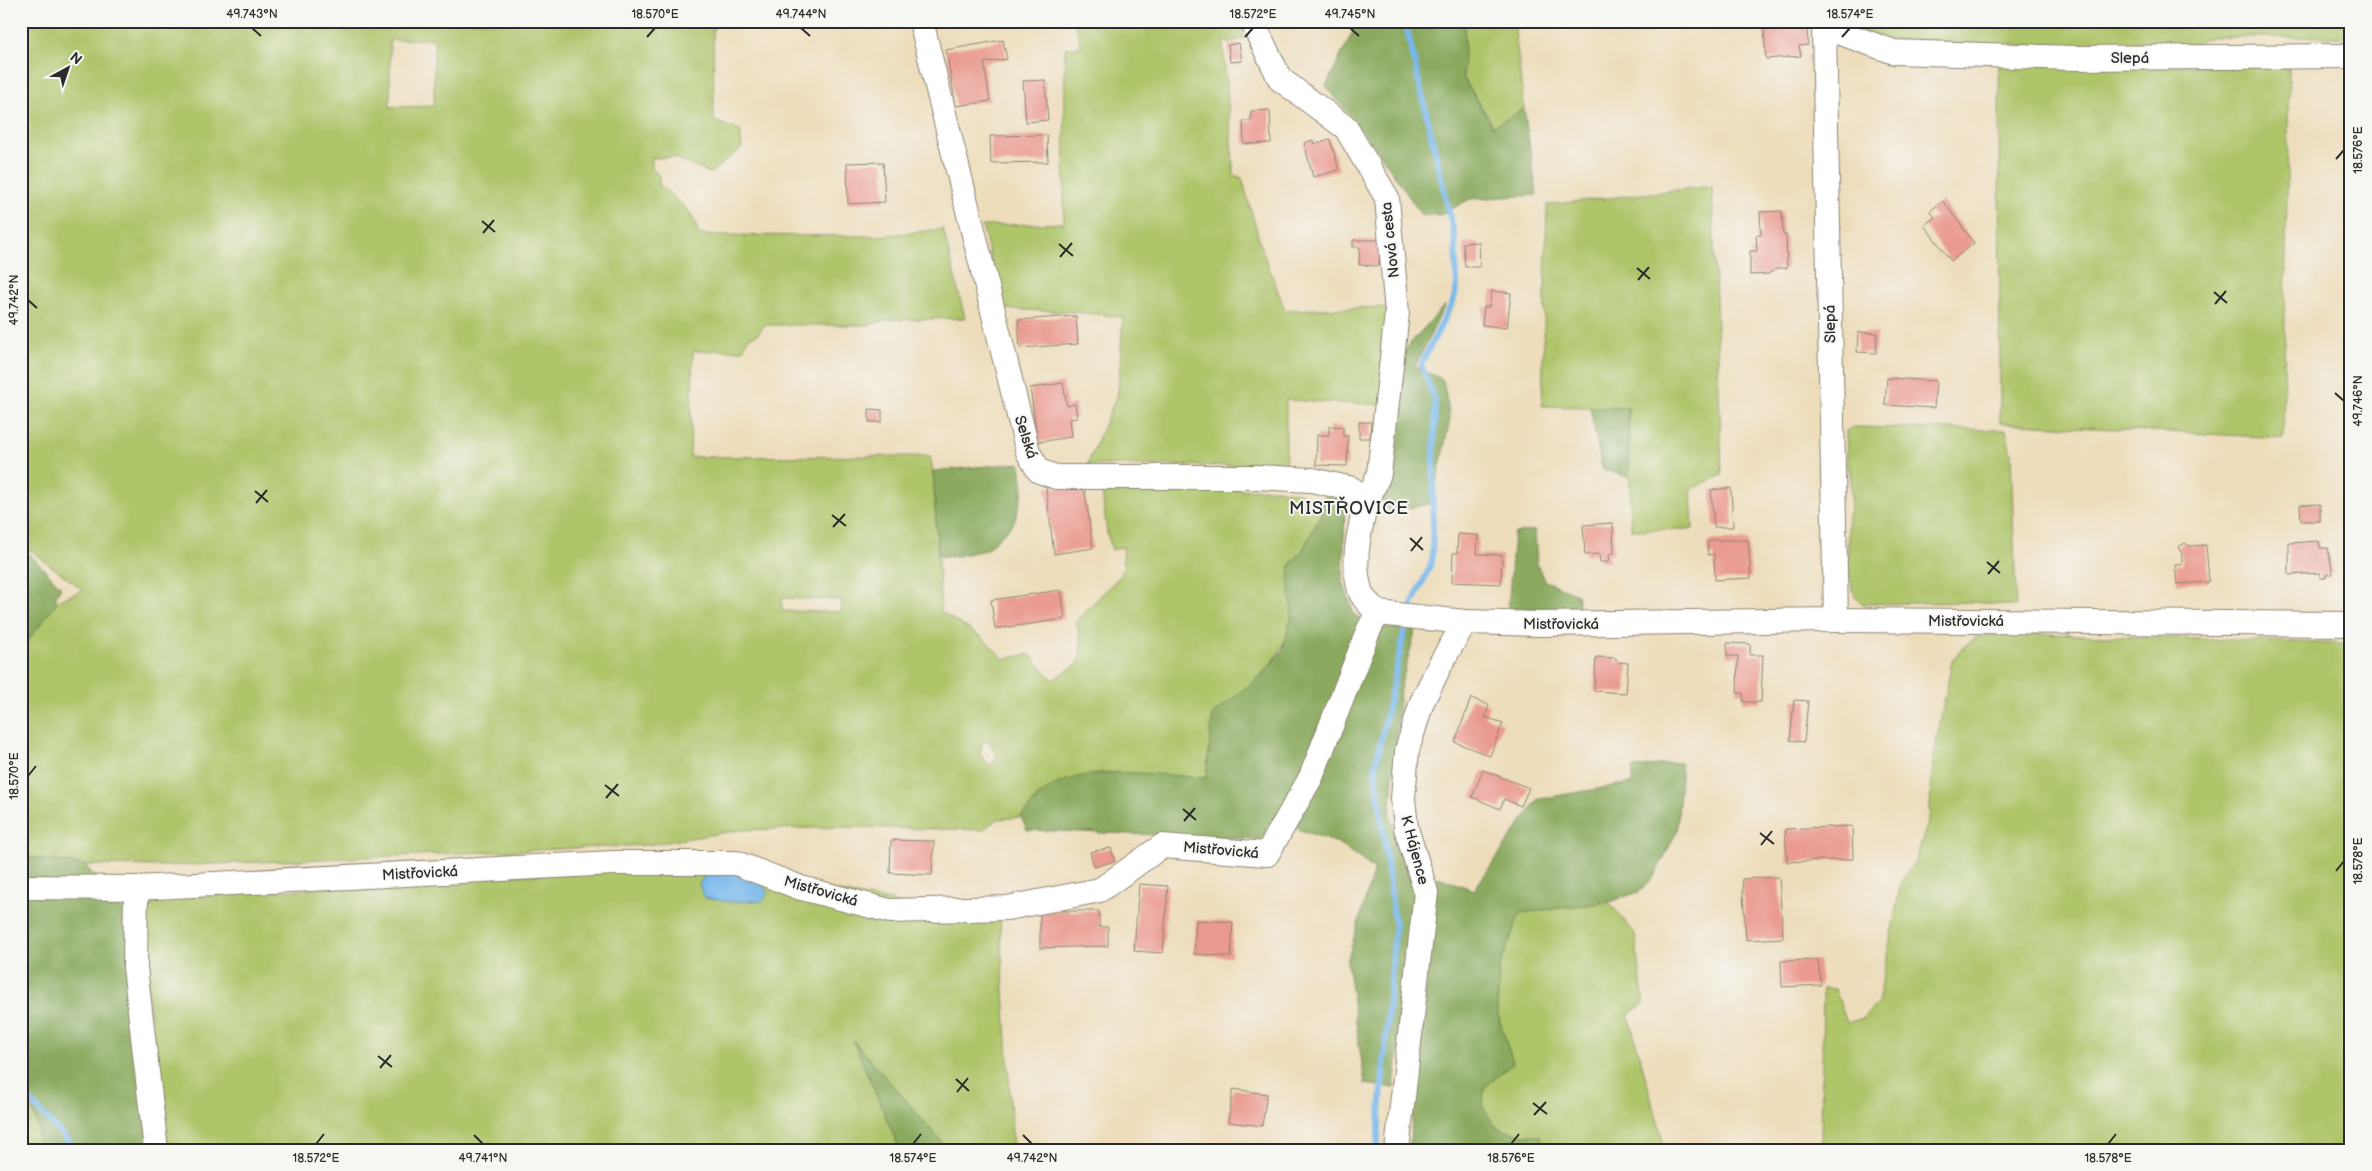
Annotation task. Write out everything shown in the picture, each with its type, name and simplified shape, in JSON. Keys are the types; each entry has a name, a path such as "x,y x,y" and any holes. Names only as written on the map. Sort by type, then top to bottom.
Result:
{"street":[{"name":"Selská","path":"921,21 1028,452 1039,471 1056,477 1257,476 1312,480 1352,489 1366,504"},
{"name":"Nová cesta","path":"1252,21 1280,79 1346,128 1387,198 1397,312 1379,474 1366,504"},
{"name":"Slepá","path":"1836,620 1824,24 1894,52 2074,58 2351,56"},
{"path":"1366,504 1359,532 1357,565 1361,594 1397,615"},
{"name":"Mistřovická","path":"21,887 136,888 614,863 736,863 801,888 890,911 1007,908 1100,890 1162,846 1266,854 1311,777 1369,629 1397,615 1465,622 1645,624 1836,620 2351,624"},
{"name":"K Hájence","path":"1397,1150 1426,892 1406,828 1403,798 1408,750 1422,702 1442,661 1465,622"},
{"path":"136,888 135,967 156,1150"}],"green space":[{"path":"21,21 713,21 714,121 740,130 742,148 710,173 673,157 652,158 652,169 659,175 659,185 689,213 698,235 880,236 943,229 965,318 888,320 869,325 764,325 758,334 748,338 743,350 693,351 690,457 930,456 933,471 941,612 983,638 1004,659 1029,654 1053,680 1079,663 1081,641 1076,621 1122,574 1124,547 1112,550 1107,533 1102,492 1276,489 1304,495 1314,502 1322,514 1302,551 1290,565 1293,597 1292,615 1288,633 1281,648 1273,661 1252,683 1213,714 1206,778 1101,772 1039,795 1021,817 998,819 982,830 849,827 740,830 648,845 165,866 85,865 21,856 21,649 59,600 83,590 21,543","holes":["434,39 434,106 390,107 390,40","782,598 841,600 841,612 782,611","990,742 998,758 990,765 980,755 982,743"]},
{"path":"1084,21 1242,21 1244,39 1223,43 1234,175 1242,178 1262,250 1285,310 1390,307 1382,405 1286,400 1286,466 1087,465 1118,393 1123,317 1076,312 1004,309 982,226 1064,223 1065,48 1081,46 1075,23"},
{"path":"1358,21 1465,21 1463,78 1493,127 1524,109 1537,195 1470,199 1440,215 1422,216 1381,155 1326,86"},
{"path":"1465,21 1514,21 1524,109 1494,127 1463,77"},
{"path":"1849,21 2351,21 2351,37 2211,37 2189,46 1997,45 1888,39 1857,30"},
{"path":"1999,63 2289,67 2283,438 2000,423"},
{"path":"1712,186 1722,475 1691,489 1693,529 1631,530 1628,408 1542,406 1547,205"},
{"path":"1445,305 1415,366 1443,380 1450,419 1432,504 1389,511 1381,498 1404,350"},
{"path":"1590,407 1628,408 1628,477 1602,469"},
{"path":"1854,427 2006,430 2011,454 2016,606 1975,602 1863,604 1855,597 1848,570 1848,516 1851,507 1851,476 1847,462 1846,431"},
{"path":"1020,463 1023,491 1014,523 986,550 952,557 938,556 933,471"},
{"path":"1327,494 1345,503 1343,581 1354,615 1386,628 1416,628 1400,689 1390,818 1416,886 1394,1088 1365,1084 1347,962 1374,869 1338,843 1297,829 1282,820 1261,839 1027,830 1021,817 1046,790 1068,780 1086,775 1148,773 1206,778 1213,714 1263,674 1282,651 1292,615 1289,583 1290,565 1302,551 1322,514 1319,507"},
{"path":"1535,530 1537,565 1545,581 1577,594 1579,607 1508,609 1514,533"},
{"path":"21,545 61,587 56,595 56,604 21,649"},
{"path":"2014,633 2351,644 2351,1150 1821,1150 1823,988 1835,989 1847,1023 1863,1018 1878,1003 1901,882 1915,861 1929,820 1933,760 1952,661 1965,646 1977,637"},
{"path":"1682,762 1677,831 1654,877 1639,892 1609,902 1520,913 1499,969 1497,1012 1513,1063 1484,1088 1483,1108 1496,1127 1516,1134 1540,1136 1544,1150 1409,1150 1438,877 1474,890 1538,799 1632,783 1633,768"},
{"path":"21,856 85,865 127,914 150,1150 35,1150 39,1130 24,1081 21,1081"},
{"path":"620,869 758,878 1000,920 1013,1150 949,1150 854,1042 900,1150 162,1150 142,921 156,899"},
{"path":"1609,902 1635,934 1644,1004 1628,1014 1664,1145 1731,1150 1544,1150 1540,1136 1506,1131 1491,1123 1486,1116 1482,1106 1484,1088 1512,1062 1497,1012 1499,969 1519,913"},
{"path":"853,1040 949,1150 900,1150"},
{"path":"21,1081 24,1081 39,1131 35,1150 21,1150"}],"water":[{"path":"735,870 758,878 768,893 762,901 730,902 705,898 699,884 706,873"}],"building":[{"path":"1807,25 1808,45 1799,46 1801,56 1766,59 1764,29"},
{"path":"1003,40 1007,59 984,63 990,101 956,106 946,50"},
{"path":"1239,43 1242,61 1230,62 1228,45"},
{"path":"1045,80 1048,120 1026,122 1023,81"},
{"path":"1270,110 1271,143 1244,144 1243,121 1251,121 1251,111"},
{"path":"1047,135 1048,162 991,163 990,136"},
{"path":"1330,139 1339,170 1313,177 1304,143 1313,140 1314,144"},
{"path":"883,162 885,202 848,204 847,163"},
{"path":"1943,201 1974,243 1951,261 1924,225 1935,217 1930,211"},
{"path":"1782,211 1783,235 1786,235 1787,268 1778,268 1768,274 1750,275 1750,251 1757,251 1756,235 1761,235 1760,212"},
{"path":"1353,240 1380,240 1379,266 1359,265 1360,247 1353,247"},
{"path":"1479,242 1480,267 1465,267 1463,243"},
{"path":"1492,291 1511,293 1507,328 1482,325 1484,307 1489,307"},
{"path":"1076,316 1078,344 1020,348 1018,320"},
{"path":"1858,332 1877,333 1876,353 1857,352"},
{"path":"1887,378 1936,381 1934,408 1885,405"},
{"path":"1063,383 1067,406 1075,404 1077,418 1069,419 1071,437 1038,442 1030,388"},
{"path":"869,409 882,410 882,422 869,422"},
{"path":"1359,422 1371,422 1370,438 1359,438"},
{"path":"1329,426 1343,427 1343,436 1348,436 1347,466 1316,465 1317,435 1329,435"},
{"path":"1084,485 1093,548 1054,554 1046,488"},
{"path":"1731,488 1733,527 1714,527 1711,490"},
{"path":"2320,504 2320,521 2301,521 2300,505"},
{"path":"1613,523 1614,553 1609,554 1610,562 1600,562 1599,554 1585,555 1583,525"},
{"path":"1458,534 1478,535 1477,554 1502,555 1501,584 1452,582 1453,553 1457,553"},
{"path":"1712,540 1748,540 1751,578 1715,580 1714,554 1708,555 1707,543"},
{"path":"2319,541 2320,548 2328,548 2333,574 2326,575 2326,578 2320,578 2320,573 2289,575 2289,543"},
{"path":"2185,543 2189,546 2206,545 2209,582 2177,584 2175,565 2182,565 2182,554 2178,547"},
{"path":"1061,590 1065,619 995,629 991,600"},
{"path":"1727,643 1750,644 1750,655 1763,655 1761,702 1743,702 1743,693 1737,693 1738,656 1727,656"},
{"path":"1596,657 1616,658 1616,662 1628,663 1626,693 1594,691"},
{"path":"1471,698 1489,705 1485,717 1503,723 1490,756 1455,742"},
{"path":"1794,700 1808,701 1804,742 1790,740"},
{"path":"1483,770 1529,788 1521,806 1504,799 1500,809 1472,797"},
{"path":"1852,826 1853,859 1787,862 1785,829"},
{"path":"891,840 934,841 932,875 890,873"},
{"path":"1111,848 1115,861 1094,867 1090,852"},
{"path":"1779,877 1783,938 1746,940 1742,879"},
{"path":"1139,884 1168,886 1163,953 1134,951"},
{"path":"1040,911 1099,911 1099,927 1108,927 1108,946 1040,948"},
{"path":"1196,920 1233,922 1231,957 1194,954"},
{"path":"1818,960 1821,985 1782,987 1781,961"},
{"path":"1233,1089 1267,1094 1262,1126 1228,1122"}],"waterway":[{"path":"1405,21 1455,238 1457,286 1453,302 1421,364 1435,401 1432,562 1409,611"},
{"path":"1377,1150 1395,925 1375,768 1407,620"},
{"path":"21,1091 68,1141 72,1150"}],"district":[{"name":"MISTŘOVICE","path":"1349,508"}]}
